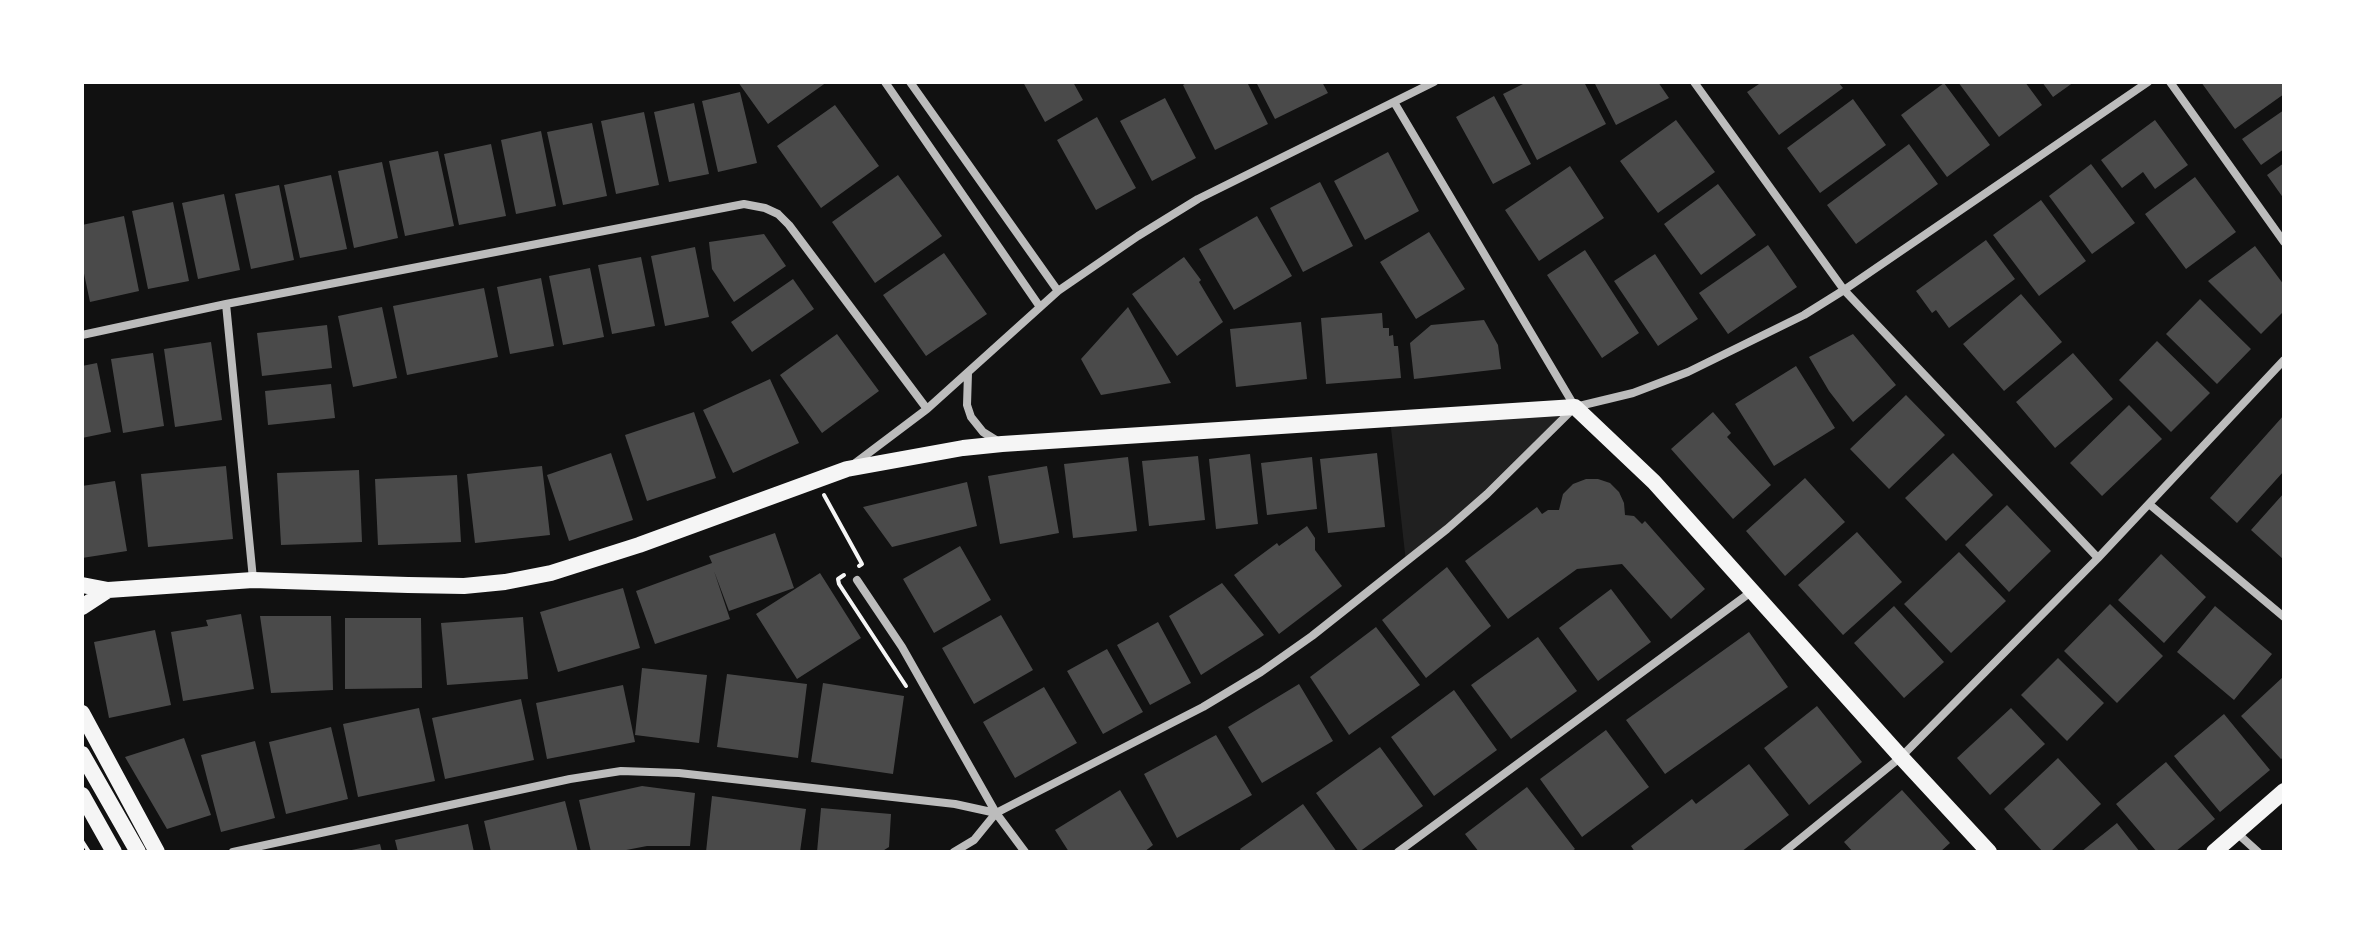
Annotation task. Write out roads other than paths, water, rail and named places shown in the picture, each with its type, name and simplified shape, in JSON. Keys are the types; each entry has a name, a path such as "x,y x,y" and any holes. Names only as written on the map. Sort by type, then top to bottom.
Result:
{"main road":[{"path":"82,585 108,590 253,580 464,586 505,582 551,573 639,545 847,469 963,448 1575,407 1654,482 1989,852"},
{"path":"82,607 108,590"},
{"path":"82,713 157,852"},
{"path":"82,754 138,852"},
{"path":"2214,852 2284,791"},
{"path":"82,795 114,852"}],"street":[{"path":"885,82 1040,307"},
{"path":"910,82 1058,291"},
{"path":"847,469 927,409 1058,291 1138,236 1198,199 1434,82"},
{"path":"1694,82 1844,290 2098,558"},
{"path":"954,852 974,840 996,813 1203,707 1300,645 1447,529 1575,407 1633,393 1688,372 1804,315 2148,82"},
{"path":"2170,82 2284,242"},
{"path":"1394,102 1575,407"},
{"path":"82,335 729,206 757,205 778,214 789,225 927,409"},
{"path":"226,304 253,580"},
{"path":"1784,852 1901,757 2098,558 2284,360"},
{"path":"968,373 967,405 971,417 983,432 1002,444"},
{"path":"2149,504 2284,617"},
{"path":"857,580 902,647 996,813 1025,852"},
{"path":"1398,852 1751,592"},
{"path":"233,852 570,779 621,771 679,773 940,802 996,813"},
{"path":"2237,833 2258,852"}]}
